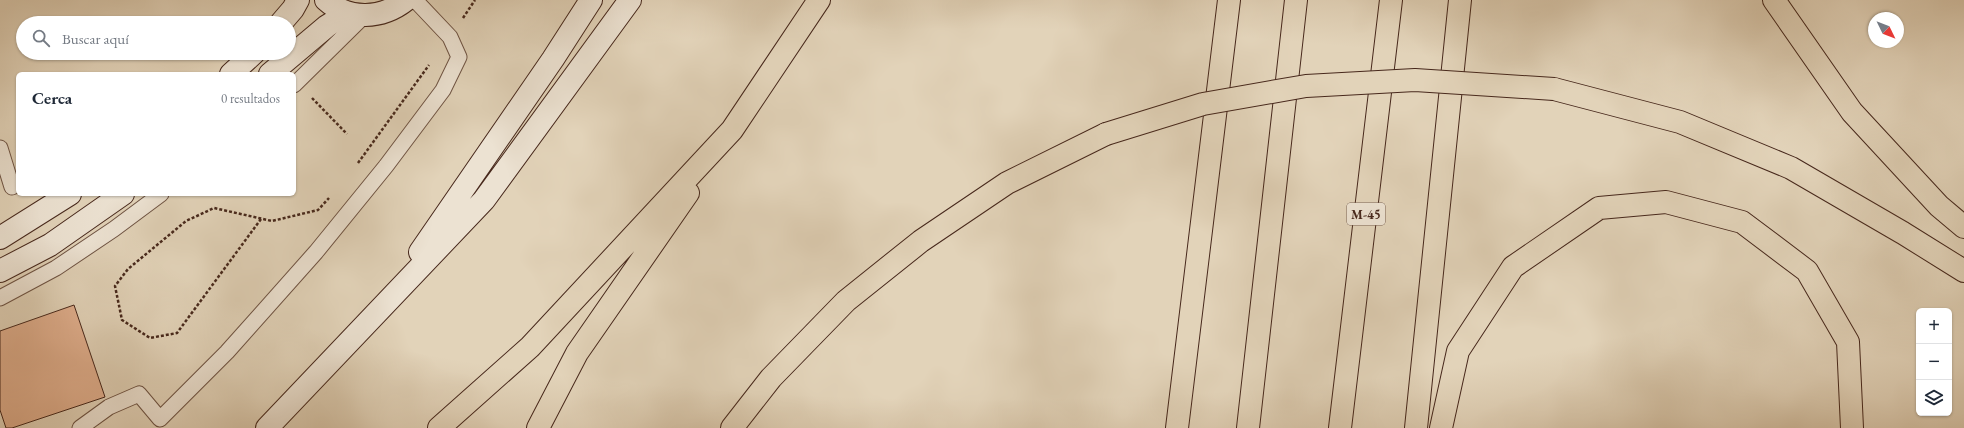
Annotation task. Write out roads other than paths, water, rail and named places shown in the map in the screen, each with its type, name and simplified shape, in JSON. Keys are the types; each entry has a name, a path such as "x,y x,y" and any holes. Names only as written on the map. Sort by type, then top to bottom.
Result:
{"highway":[{"path":"538,428 577,353 732,130 819,0"},
{"path":"1177,428 1229,0"},
{"path":"1248,428 1296,0"},
{"name":"M-45","path":"1340,428 1391,0"},
{"path":"1416,428 1460,0"},
{"path":"1774,0 1852,112 1939,206 1964,227"},
{"path":"732,428 771,378 846,301 921,241 1007,183 1106,134 1203,104 1306,86 1415,80 1554,90 1680,122 1791,168 1903,233 1964,271"},
{"path":"439,428 530,347 732,130"},
{"path":"1441,428 1458,351 1514,267 1599,208 1666,202 1742,222 1807,271 1848,342 1852,428"}],"street":[{"path":"288,16 294,9 298,0"},
{"path":"326,0 332,6 357,14 382,14 398,7 406,0"},
{"path":"378,312 549,65 591,0"},
{"path":"267,428 484,200 630,0"},
{"path":"296,52 327,26 357,14"},
{"path":"233,72 246,60"},
{"path":"272,72 287,60"},
{"path":"0,238 67,196"},
{"path":"0,271 50,245 121,196"}],"lane":[{"path":"80,428 109,407 139,394 160,419 227,352 300,270 386,166 443,90 459,57 450,37 415,0"},
{"path":"296,83 357,14"},
{"path":"0,148 10,188"},
{"path":"0,298 56,268 114,229 157,196"}]}
